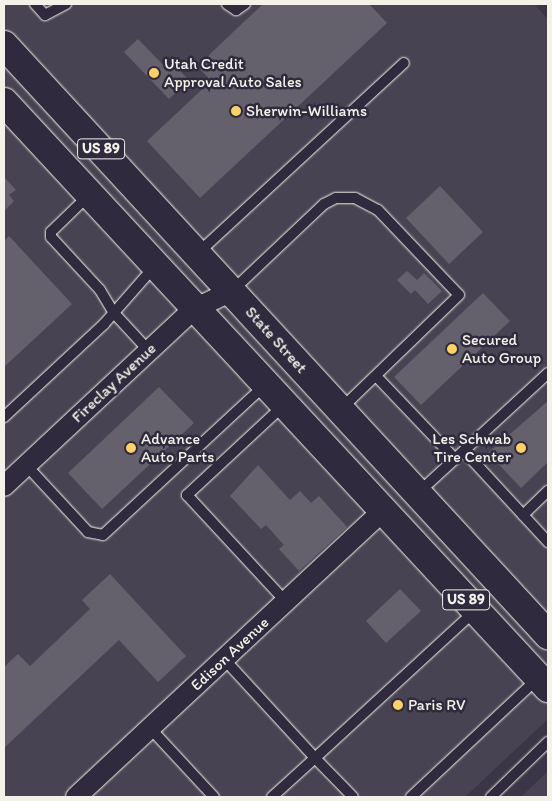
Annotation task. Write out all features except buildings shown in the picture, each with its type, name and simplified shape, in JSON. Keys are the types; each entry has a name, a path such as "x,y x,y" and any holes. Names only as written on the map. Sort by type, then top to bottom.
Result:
{"main road":[{"name":"State Street","path":"4,45 548,635"},
{"name":"US 89","path":"4,102 543,683"}],"street":[{"name":"Fireclay Avenue","path":"4,486 194,309 232,291"},
{"name":"Edison Avenue","path":"76,797 384,510"}],"lane":[{"path":"35,4 45,15 66,4"},
{"path":"227,4 236,10 245,4"},
{"path":"198,254 404,63"},
{"path":"90,195 51,232 51,237 100,290 113,312 149,351"},
{"path":"232,291 324,204 336,198 355,198 378,210 459,295 340,410"},
{"path":"4,417 113,312 155,266"},
{"path":"417,494 548,373"},
{"path":"376,376 455,459"},
{"path":"26,465 88,532 103,535 266,384"},
{"path":"285,404 187,495 286,602"},
{"path":"464,451 548,542"},
{"path":"523,515 548,491"},
{"path":"272,797 476,610"},
{"path":"224,659 353,797"},
{"path":"411,797 543,683"},
{"path":"150,728 214,797"},
{"path":"491,797 548,742"}],"shaded area":[{"path":"4,4 534,4 548,19 548,719 465,797 4,797"},
{"path":"547,772 548,797 521,797"}],"place":[{"name":"Utah Credit Approval Auto Sales","path":"154,73"},
{"name":"Sherwin-Williams","path":"236,111"},
{"name":"Secured Auto Group","path":"452,349"},
{"name":"Advance Auto Parts","path":"131,448"},
{"name":"Les Schwab Tire Center","path":"521,448"},
{"name":"Paris RV","path":"398,705"}]}
